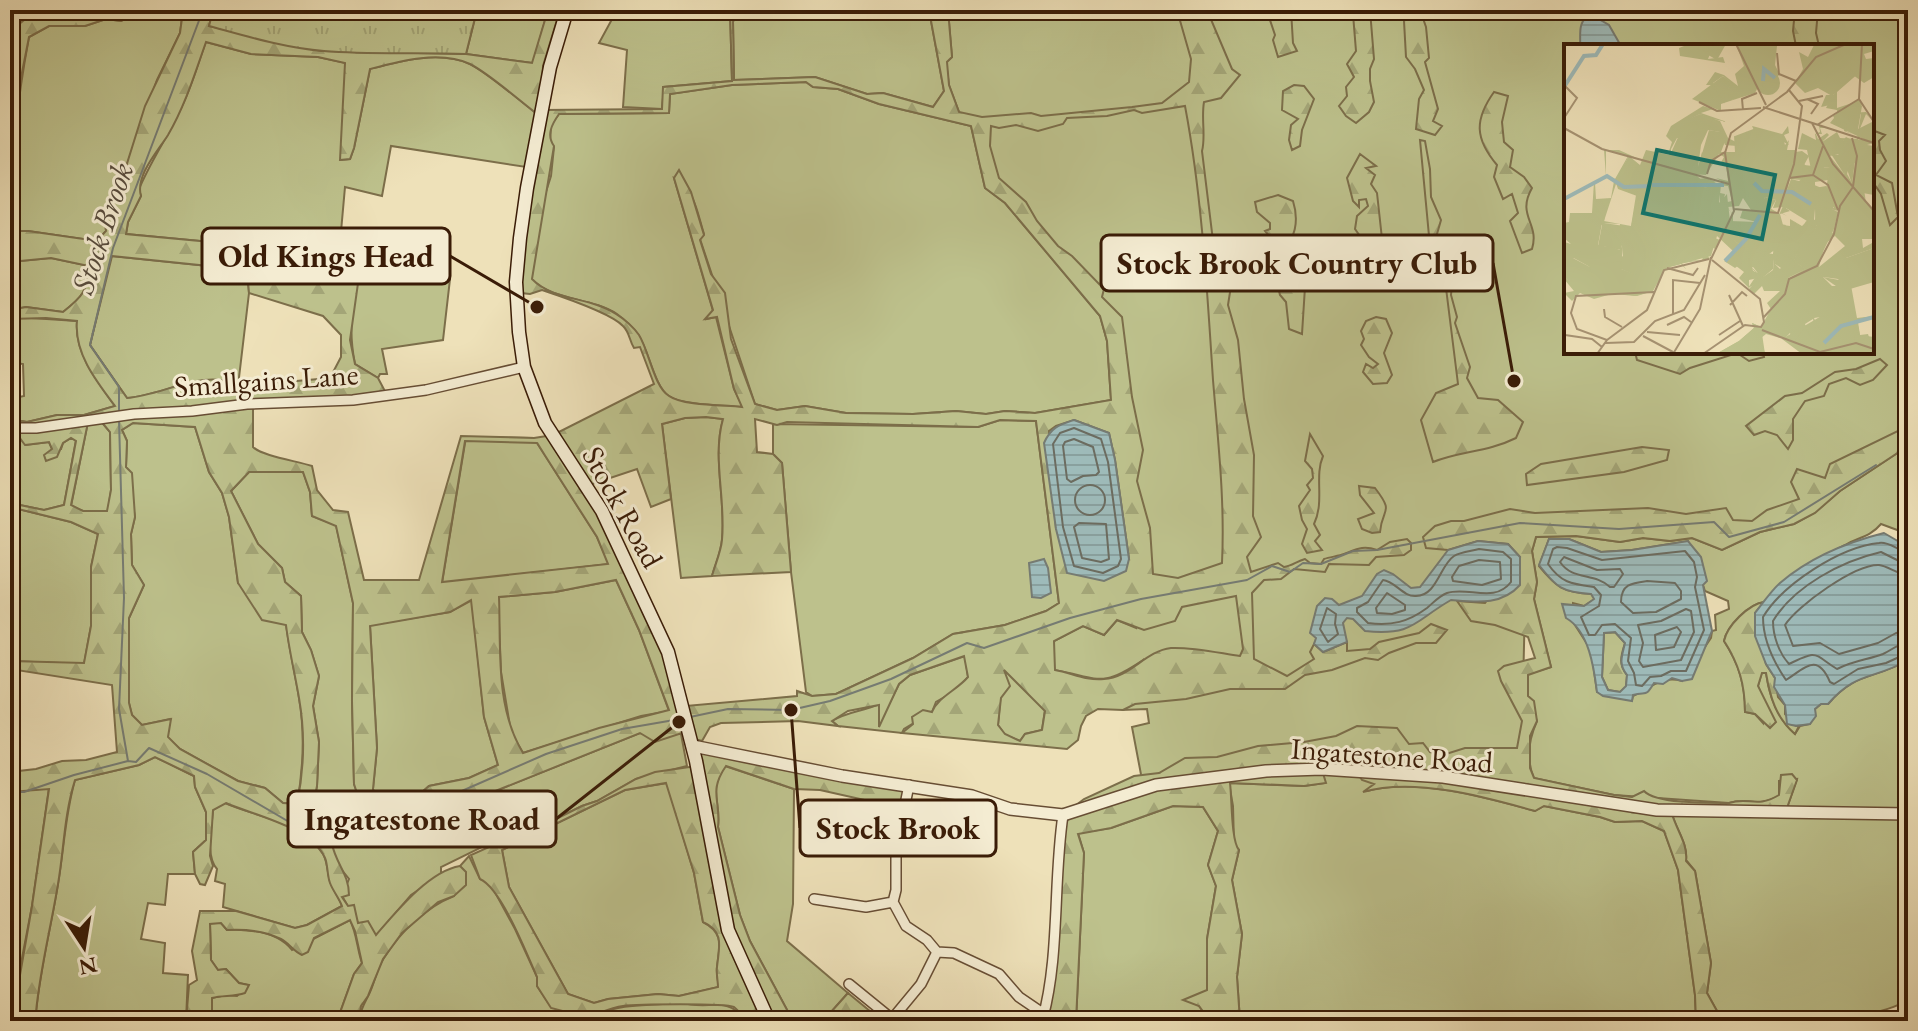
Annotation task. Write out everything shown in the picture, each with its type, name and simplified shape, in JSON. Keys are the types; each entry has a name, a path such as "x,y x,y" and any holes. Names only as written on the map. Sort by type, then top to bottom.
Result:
{"main road":[{"name":"Stock Road","path":"567,10 550,67 520,238 516,284 524,367 545,423 602,511 668,652 693,746 728,930 769,1021"}],"street":[{"name":"Smallgains Lane","path":"10,428 36,428 247,404 353,400 426,390 524,367"},
{"name":"Ingatestone Road","path":"693,746 842,776 972,796 1010,809 1063,815 1156,785 1266,771 1322,769 1443,777 1657,810 1908,814"},
{"path":"909,785 896,849 893,902 906,926 927,940 937,952 954,953 999,974 1043,1018 1049,991 1057,853 1063,815"},
{"path":"814,899 866,907 893,902"},
{"path":"849,984 893,1020 921,984 937,952"}],"green space":[{"path":"34,10 143,10 121,21 106,19 85,26 49,26 29,37 19,88 10,174 12,34"},
{"path":"143,10 183,11 180,33 157,80 124,173 104,211 106,231 97,241 10,231 15,134 29,37 49,26 85,26 106,19 121,21"},
{"path":"179,10 213,10 209,26 321,51 466,54 532,63 548,10 560,10 543,66 541,110 662,109 663,87 732,81 730,10 736,10 733,22 734,80 815,77 867,94 883,93 933,107 944,91 929,10 948,10 952,57 947,62 949,85 959,112 982,117 1031,113 1041,116 1162,103 1189,82 1191,59 1177,10 1207,10 1232,69 1240,75 1221,98 1204,102 1202,151 1215,257 1231,286 1228,305 1238,340 1254,455 1253,516 1261,537 1247,557 1251,572 1278,563 1284,567 1305,559 1321,564 1324,559 1360,548 1377,550 1390,542 1407,539 1411,543 1411,550 1404,555 1376,557 1369,565 1329,564 1325,572 1294,569 1281,579 1264,580 1252,593 1254,659 1287,676 1314,659 1310,652 1314,644 1323,652 1347,642 1347,651 1370,649 1379,642 1419,633 1431,624 1447,630 1436,643 1416,643 1378,660 1365,658 1332,670 1305,675 1285,689 1230,689 1186,699 1135,704 1123,710 1098,709 1086,716 1078,740 1067,749 902,733 913,724 912,717 923,710 932,712 939,702 964,682 968,677 964,656 910,675 899,684 879,727 879,705 848,711 832,721 838,726 798,721 721,723 710,727 702,741 691,738 688,731 655,742 640,733 478,798 442,819 365,844 332,844 348,888 349,895 342,897 348,906 354,905 358,923 368,921 376,935 425,884 448,869 460,866 466,872 466,885 454,896 438,902 402,933 383,959 361,1006 359,1021 337,1021 354,974 362,963 350,920 314,938 308,952 302,955 284,941 268,934 227,930 221,923 210,924 211,960 218,970 226,969 239,983 249,985 245,993 212,998 212,1021 186,1021 189,985 197,980 192,951 200,911 236,911 295,928 342,906 330,883 325,858 308,838 281,823 226,803 213,810 210,856 213,866 205,885 200,884 195,874 193,852 206,840 206,812 195,787 194,776 155,757 139,765 75,780 36,1012 80,1021 12,1021 49,789 10,792 10,772 117,752 112,685 10,669 10,661 84,663 91,626 91,567 98,534 71,522 10,507 10,503 44,510 64,505 76,441 71,438 63,443 57,457 46,461 44,455 52,449 49,442 25,445 19,437 10,435 10,419 27,422 57,415 84,415 115,406 83,355 77,321 10,319 10,310 26,307 63,312 83,293 89,266 51,258 10,262 10,231 97,241 106,231 104,211 124,173 145,106 180,33 183,11","holes":["206,42 251,54 318,57 345,63 340,160 350,159 370,69 433,57 470,64 541,117 516,282 521,293 542,290 617,321 627,331 634,348 640,347 654,384 553,435 534,438 461,436 419,580 364,580 348,512 333,510 317,490 312,466 272,456 253,447 253,405 387,395 378,378 355,364 350,340 359,276 394,270 399,251 355,258 126,234 128,222 141,196 144,172 185,101","806,82 813,87 838,89 879,104 971,126 985,188 1005,203 1100,316 1107,341 1111,400 1035,413 1005,411 986,414 956,411 846,413 805,406 777,410 755,404 731,339 725,293 711,274 700,240 704,235 691,192 679,170 674,178 713,310 705,319 717,317 734,389 742,407 694,403 669,396 659,385 639,335 625,321 595,304 550,291 532,279 554,146 550,138 551,130 559,114 669,113 670,94 732,85","1185,106 1191,140 1206,277 1223,540 1222,563 1178,578 1153,574 1150,528 1137,481 1143,450 1132,397 1122,317 1102,297 1104,289 1058,246 1026,202 999,178 990,146 991,126 1016,125 1038,131 1063,124 1067,118 1107,116 1134,110 1142,113","112,256 247,270 249,293 323,316 341,335 341,357 330,378 239,386 226,381 198,381 127,398 90,345","685,418 723,419 719,449 722,540 712,576 791,572 782,463 773,454 757,452 755,419 777,425 787,422 978,427 1000,420 1036,421 1059,603 1046,611 1005,625 953,634 913,658 836,694 812,696 797,691 797,696 686,706 602,511 586,486 637,469 651,507 671,499 662,424","100,420 110,432 111,490 107,511 83,511 71,505 88,422","1074,420 1109,433 1129,559 1056,529 1049,431","133,423 195,427 209,472 222,493 229,517 238,583 262,620 286,625 303,738 297,804 283,803 265,788 238,781 180,749 168,737 171,719 142,725 132,715 129,703 129,618 144,585 132,565 131,534 135,517 132,473 126,467 127,441 122,430","465,441 537,443 597,537 608,564 442,582","249,472 303,472 310,492 312,516 336,526 353,603 354,784 366,820 326,827 318,822 312,810 317,786 319,742 313,706 319,676 302,632 301,596 285,582 282,568 258,544 231,491","616,580 639,630 669,710 599,728 523,753 508,717 500,657 499,597 555,592","1236,596 1243,649 1240,656 1197,649 1162,650 1113,678 1085,678 1055,670 1054,641 1083,626 1104,635 1117,620 1144,630 1175,621 1182,607","471,600 484,717 498,765 469,778 429,786 403,809 390,817 381,817 373,789 377,748 370,626 450,612","1004,670 1045,711 1042,730 1025,734 1020,741 1005,734 998,725 1001,698 1010,686"]},
{"path":"213,10 477,10 466,54 342,52 295,47 209,26"},
{"path":"477,10 548,10 533,63 466,54"},
{"path":"617,10 730,10 732,81 664,87 662,109 623,107 627,50 599,43"},
{"path":"736,10 929,10 944,91 933,107 883,93 867,94 815,77 734,80 733,22"},
{"path":"948,10 1908,10 1908,443 1782,521 1527,521 1521,771 1351,771 1375,784 1367,791 1406,786 1451,791 1535,811 1544,806 1615,822 1642,821 1664,831 1678,870 1696,1021 1240,1021 1237,977 1242,934 1232,880 1239,850 1234,844 1229,783 1304,786 1325,783 1322,770 1143,785 1132,727 1149,723 1147,709 1123,710 1143,670 1143,660 1117,675 1100,679 1054,670 1054,641 1083,626 1104,635 1117,620 1136,628 1113,319 994,178 984,138 959,112 949,85 946,62 952,57"},
{"path":"1270,10 1291,10 1293,43 1297,51 1278,57"},
{"path":"1356,10 1370,10 1374,59 1370,81 1374,102 1369,112 1356,123 1339,106 1347,96 1346,87 1354,77 1347,64 1356,51 1353,14"},
{"path":"1418,10 1426,27 1429,58 1425,62 1438,109 1433,121 1442,126 1435,135 1416,129 1419,99 1424,90 1406,57 1404,21"},
{"path":"1795,10 1818,10 1819,44 1796,44"},
{"path":"206,42 251,54 318,57 346,63 341,160 350,159 354,148 370,69 433,57 470,64 541,117 526,167 391,146 382,196 345,187 339,254 126,234 128,222 141,196 139,189 186,98"},
{"path":"806,82 813,87 838,89 879,104 971,126 985,188 1005,203 1100,316 1107,341 1111,400 1035,413 1005,411 986,414 956,411 846,413 805,406 777,410 755,404 700,239 704,234 697,210 687,189 674,178 713,311 707,319 716,317 734,389 743,407 695,403 669,396 660,385 639,336 623,319 596,304 550,291 531,279 544,198 551,176 554,147 550,142 551,125 559,114 669,113 670,94 732,85"},
{"path":"1294,85 1304,86 1314,99 1302,130 1300,146 1292,150 1289,140 1291,125 1298,119 1282,110 1283,91"},
{"path":"1494,92 1508,96 1502,122 1504,142 1513,150 1510,167 1524,177 1532,188 1526,206 1534,240 1532,249 1522,253 1510,221 1518,213 1512,194 1503,199 1494,177 1497,165 1481,138 1480,121"},
{"path":"1874,131 1885,135 1879,141 1886,161 1876,175 1892,183 1898,217 1890,225 1881,194 1874,184"},
{"path":"1420,140 1425,141 1431,197 1441,220 1437,234 1438,258 1453,274 1451,295 1457,317 1455,323 1470,367 1467,378 1478,398 1498,400 1523,422 1516,438 1433,462 1421,420 1436,393 1458,384 1445,280 1431,257"},
{"path":"1360,154 1376,166 1366,168 1375,175 1371,184 1377,193 1383,248 1372,253 1355,229 1357,216 1368,206 1366,199 1359,200 1359,207 1353,201 1347,178"},
{"path":"1278,195 1293,201 1295,208 1293,236 1280,253 1292,277 1305,287 1302,334 1289,329 1286,302 1280,295 1276,279 1276,259 1272,253 1275,243 1265,231 1270,229 1270,223 1257,212 1255,202"},
{"path":"111,256 247,270 249,293 238,386 225,381 198,381 127,398 90,345"},
{"path":"51,258 89,266 86,287 80,297 63,312 26,307 10,310 10,262"},
{"path":"394,270 450,279 443,340 382,349 387,374 380,374 378,378 355,364 352,331 354,297 359,275"},
{"path":"1376,317 1386,319 1392,333 1384,353 1392,375 1387,383 1373,384 1363,372 1366,364 1373,368 1378,364 1361,345 1364,339 1361,331 1366,321"},
{"path":"10,319 77,321 83,355 115,406 84,415 57,415 27,422 10,419 10,399 24,396 23,364 10,362"},
{"path":"1636,354 1734,354 1680,374 1637,360"},
{"path":"1738,354 1763,354 1764,357 1749,361"},
{"path":"1880,359 1887,365 1873,380 1860,385 1846,378 1829,384 1824,396 1805,401 1793,419 1793,440 1788,449 1777,435 1765,431 1754,435 1746,426 1785,396 1802,393 1835,372 1856,369"},
{"path":"706,417 723,419 719,449 723,524 721,544 712,576 681,578 662,424"},
{"path":"100,420 110,432 111,490 108,511 83,511 71,506 88,422"},
{"path":"1000,420 1036,421 1059,603 1046,611 1005,625 953,634 913,658 836,694 812,696 806,692 791,572 782,463 773,454 773,424 978,427"},
{"path":"133,423 195,427 209,472 222,493 229,517 238,583 286,624 302,724 302,764 297,804 283,803 265,788 238,781 180,749 167,737 170,719 142,725 132,715 129,703 129,618 144,585 132,565 131,534 135,517 126,467 127,441 122,430"},
{"path":"1908,426 1908,446 1840,491 1815,513 1794,524 1760,532 1722,550 1692,538 1670,541 1643,538 1620,542 1576,536 1536,537 1532,551 1537,582 1534,599 1551,667 1528,675 1528,696 1534,701 1537,721 1530,736 1530,768 1534,778 1614,795 1632,797 1644,791 1671,801 1709,803 1764,801 1779,795 1781,775 1792,774 1797,780 1788,805 1790,811 1672,814 1684,843 1686,861 1695,871 1711,963 1707,993 1717,1011 1717,1021 1696,1021 1678,870 1664,831 1642,821 1615,822 1544,806 1535,811 1427,788 1383,788 1363,792 1374,784 1362,780 1356,771 1322,770 1326,783 1304,786 1230,783 1233,829 1239,850 1232,880 1242,934 1237,977 1240,1021 1210,1021 1199,1006 1183,1000 1207,990 1207,939 1216,886 1208,865 1218,831 1203,807 1173,806 1111,828 1078,834 1084,853 1076,1021 1042,1021 1063,815 1084,799 1134,776 1159,773 1185,758 1217,757 1258,746 1304,742 1336,736 1357,726 1397,728 1409,744 1423,743 1430,752 1443,755 1465,748 1517,748 1522,721 1498,671 1504,666 1535,658 1528,637 1495,625 1471,621 1457,601 1485,603 1520,557 1508,544 1478,541 1448,550 1426,548 1423,537 1435,526 1510,509 1535,513 1648,508 1686,514 1726,508 1733,520 1752,521 1767,510 1799,499 1791,482 1797,469 1825,478 1830,464"},
{"path":"1310,434 1323,456 1319,472 1319,507 1314,524 1320,535 1315,541 1322,550 1307,553 1302,544 1307,529 1299,506 1310,490 1307,485 1313,478 1312,469 1305,461"},
{"path":"10,435 19,437 26,445 49,442 52,449 61,449 63,443 71,438 76,440 64,505 44,510 10,503"},
{"path":"466,437 534,438 597,537 609,564 442,583"},
{"path":"1908,446 1908,534 1881,524 1812,563 1782,584 1764,602 1740,616 1729,628 1724,641 1740,675 1745,712 1755,714 1763,723 1764,701 1758,686 1762,672 1766,673 1775,706 1795,734 1800,726 1810,724 1815,709 1821,704 1828,704 1848,686 1908,660 1908,985 1905,986 1902,1003 1857,1021 1717,1021 1717,1011 1707,993 1711,963 1695,871 1686,860 1684,843 1672,814 1790,810 1788,805 1797,779 1779,781 1779,796 1771,800 1729,803 1614,795 1534,778 1530,750 1537,721 1528,696 1528,674 1551,667 1534,599 1537,582 1532,551 1536,537 1576,536 1620,542 1643,538 1670,541 1692,538 1722,550 1760,532 1794,524 1814,513 1840,491","holes":["1549,539 1569,539 1601,552 1688,541 1705,591 1728,601 1729,609 1715,615 1716,630 1712,631 1711,638 1682,681 1662,681 1633,696 1632,700 1597,692 1591,650 1573,622 1573,603 1584,606 1595,599 1592,594 1561,588 1539,566"]},
{"path":"1642,447 1669,450 1667,460 1624,472 1527,485 1526,474 1541,464"},
{"path":"249,472 303,472 310,492 312,516 336,525 353,603 354,784 367,820 326,827 318,822 312,810 317,786 319,742 313,706 319,676 302,632 301,596 285,582 282,568 258,544 231,491"},
{"path":"1359,486 1375,488 1384,502 1386,510 1380,532 1362,529 1358,519 1374,513 1360,495"},
{"path":"10,507 71,522 98,534 91,567 91,626 84,664 10,661"},
{"path":"616,580 639,630 669,711 641,716 523,753 511,732 501,672 498,597 555,592"},
{"path":"472,600 484,717 498,765 469,778 429,786 403,809 390,817 381,817 373,789 377,748 370,625 450,612"},
{"path":"1764,602 1755,613 1766,664 1775,678 1778,697 1785,705 1785,714 1799,726 1795,734 1775,706 1766,673 1762,673 1758,686 1776,722 1770,728 1755,714 1745,712 1740,675 1724,641 1729,629 1740,617"},
{"path":"1615,632 1625,643 1621,660 1627,675 1626,687 1620,692 1608,690 1602,677 1604,633"},
{"path":"965,656 968,677 957,690 936,702 932,712 902,733 838,726 832,721 879,704 879,724 899,684 910,675"},
{"path":"1003,668 1045,710 1042,730 1025,734 1020,741 1005,735 998,725"},
{"path":"640,733 681,734 687,766 636,779 501,846 498,839 441,867 441,875 411,895 376,936 358,923 342,896 349,879 337,864 331,844 366,844 442,819 478,798"},
{"path":"693,746 909,785 907,801 869,801 820,790 794,789 726,766 721,775 716,790 718,827 740,915 750,941 793,1021 747,1021 734,1007 715,1005 623,1006 599,1013 603,1021 584,1021 582,1016 551,1008 537,986 537,977 513,923 496,895 480,879 471,855 500,842 502,846 636,779 655,772 697,766","holes":["666,783 694,873 703,922 718,935 718,987 679,996 658,994 594,1003 568,994 509,887 502,850 625,790"]},
{"path":"155,757 194,776 195,787 206,812 206,840 193,852 195,874 168,874 165,905 148,903 141,939 165,943 163,973 188,975 186,1021 80,1021 36,1013 75,780 139,765"},
{"path":"725,766 794,789 793,904 787,941 848,993 823,1021 793,1021 750,941 740,915 718,827 716,790"},
{"path":"667,783 694,873 703,922 718,936 719,987 679,996 658,994 594,1003 568,994 509,887 502,850 625,790"},
{"path":"49,788 32,906 10,1021 10,792"},
{"path":"225,803 304,834 325,857 330,880 342,906 295,928 223,907 225,884 215,881 217,869 211,857 210,841 213,810"},
{"path":"1173,806 1203,807 1218,831 1208,865 1216,886 1207,939 1207,990 1199,1006 1210,1021 1076,1021 1084,853 1078,833 1111,828"},
{"path":"469,856 480,879 490,883 515,929 537,977 537,986 551,1007 582,1016 584,1021 359,1021 384,958 414,921 454,896 465,872 460,866"},
{"path":"350,920 362,963 354,974 337,1021 212,1021 212,998 237,996 248,985 239,983 226,969 218,970 211,960 210,923 221,923 227,930 271,935 292,950"},
{"path":"848,993 882,1021 823,1021"},
{"path":"681,1002 723,1005 747,1021 603,1021 599,1014 629,1006"}],"water":[{"path":"1590,14 1609,25 1620,44 1580,44 1581,25"},
{"path":"1074,420 1109,433 1115,460 1129,559 1126,571 1104,581 1067,573 1056,529 1044,443 1056,427"},
{"path":"1884,533 1908,547 1908,660 1848,686 1828,704 1821,704 1815,709 1816,716 1810,724 1787,724 1785,705 1774,687 1775,678 1755,636 1755,613 1777,586 1803,566 1843,546"},
{"path":"1549,539 1569,539 1601,552 1688,541 1701,557 1707,581 1703,585 1712,631 1692,679 1682,681 1672,678 1663,684 1654,683 1647,692 1633,695 1632,701 1597,692 1585,641 1566,618 1562,604 1584,606 1594,599 1591,594 1561,587 1539,565","holes":["1615,632 1625,643 1622,667 1627,675 1626,686 1620,692 1608,690 1602,677 1604,633"]},
{"path":"1478,541 1508,544 1520,557 1520,585 1513,592 1496,600 1451,600 1412,625 1394,631 1365,631 1353,619 1347,618 1343,623 1347,642 1323,652 1314,644 1316,638 1310,633 1317,606 1325,598 1339,605 1362,596 1377,574 1384,570 1411,588 1420,587 1448,550"},
{"path":"1044,559 1051,593 1041,598 1032,597 1029,563"}],"waterway":[{"name":"Stock Brook","path":"119,413 119,387 90,345 113,248 203,10"},
{"path":"119,420 124,598 119,709 128,761"},
{"path":"1904,448 1908,445"},
{"path":"690,717 728,709 791,710 830,701 891,679 967,643 984,648 1070,618 1141,599 1247,580 1272,566 1290,572 1303,563 1321,564 1353,551 1377,550 1520,523 1619,529 1714,522 1729,537 1784,522 1876,465"},
{"name":"Stock Brook","path":"329,839 362,838 546,754 622,729 680,719"},
{"name":"Stock Brook","path":"10,792 24,792 74,775 128,761 136,762 149,748 207,774 320,840"}],"place":[{"name":"Old Kings Head","path":"537,307"},
{"name":"Stock Brook Country Club","path":"1514,381"},
{"name":"Stock Brook","path":"791,710"},
{"name":"Ingatestone Road","path":"679,722"}]}
